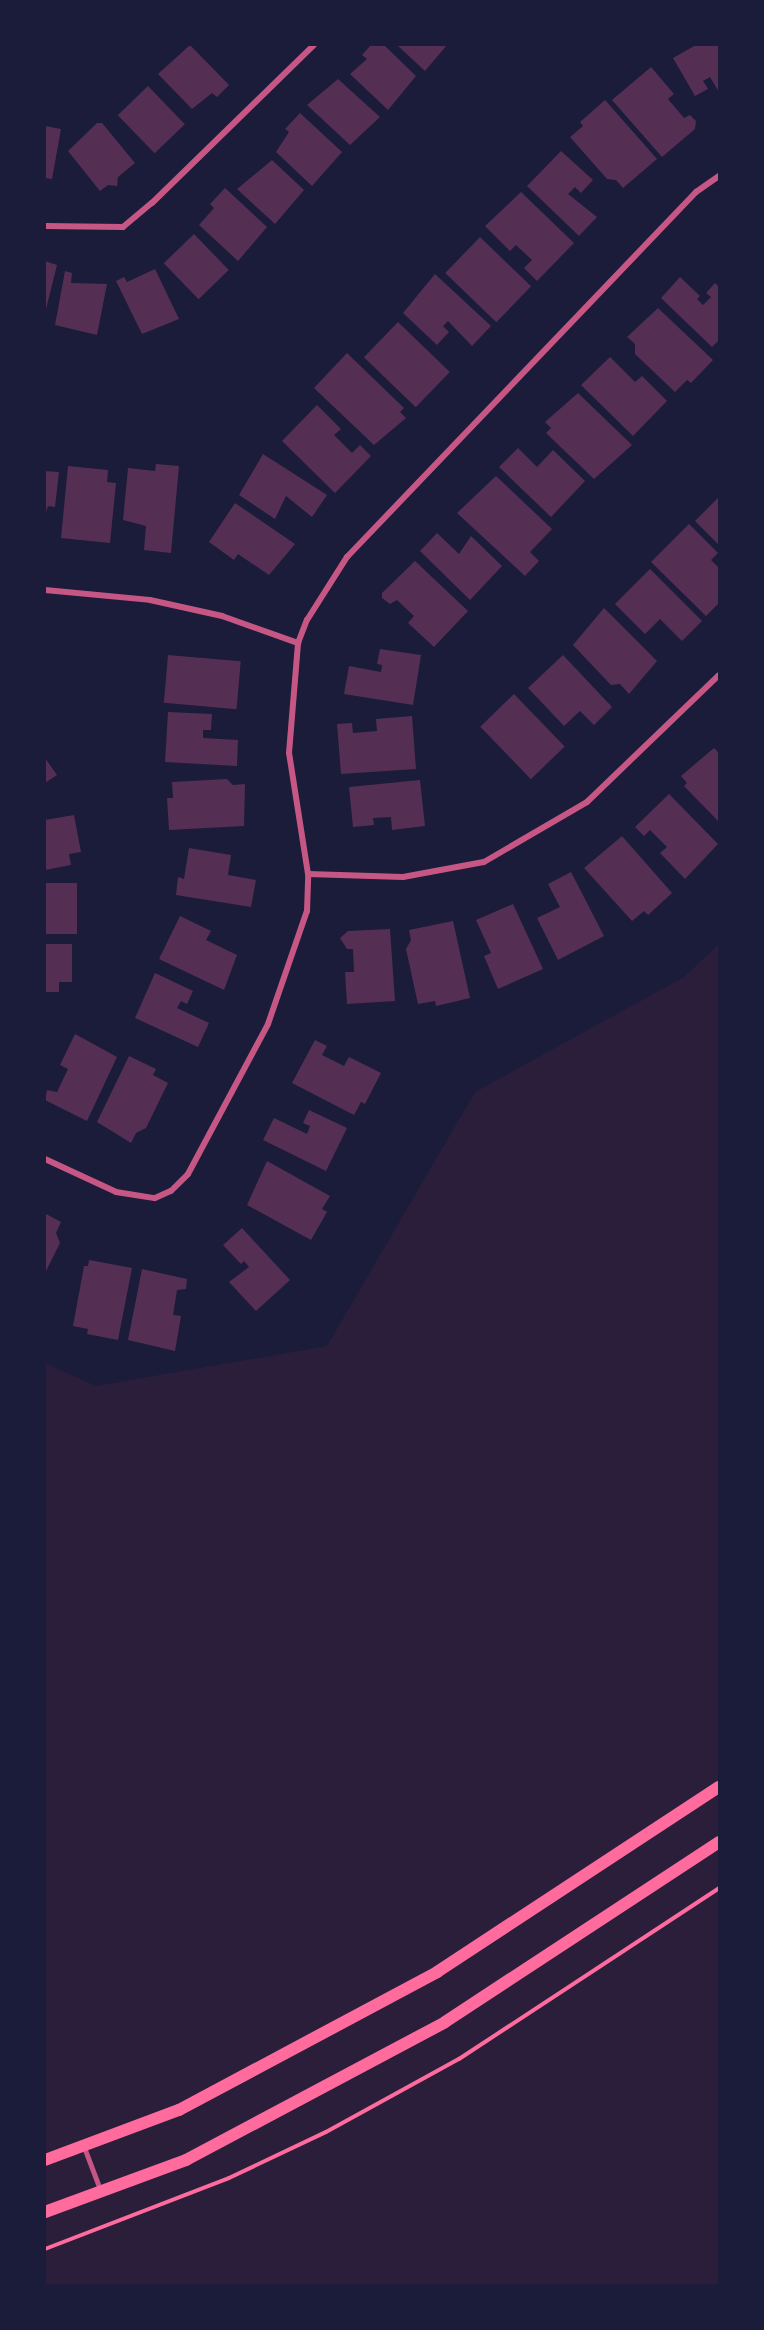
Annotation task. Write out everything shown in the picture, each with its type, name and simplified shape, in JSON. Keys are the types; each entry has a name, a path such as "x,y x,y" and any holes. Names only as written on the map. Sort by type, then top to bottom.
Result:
{"main road":[{"path":"45,2160 179,2110 437,1972 719,1787"},
{"path":"45,2212 186,2160 445,2022 719,1842"}],"street":[{"path":"45,226 123,227 152,203 314,45"},
{"path":"45,1159 116,1192 155,1198 171,1191 188,1174 268,1024 307,911 308,874 289,753 298,643 307,620 346,557 696,192 719,176"},
{"path":"45,590 150,600 222,616 298,643"},
{"path":"308,874 403,877 484,862 587,802 719,675"}],"lane":[{"path":"84,2145 101,2191"}],"path":[{"path":"45,2249 229,2178 326,2132 459,2059 719,1888"}],"shaded area":[{"path":"719,944 719,2285 45,2285 45,1363 96,1386 327,1346 475,1092 684,977"}],"building":[{"path":"190,45 229,85 217,97 212,93 192,109 158,74"},
{"path":"371,45 384,45 416,76 388,110 350,74 367,59 362,55"},
{"path":"397,45 447,45 425,71"},
{"path":"696,45 719,46 719,92 710,77 703,81 708,89 695,96 673,58"},
{"path":"651,67 674,94 668,99 684,118 690,115 696,121 695,129 662,157 612,100"},
{"path":"338,79 380,117 350,145 307,105"},
{"path":"148,86 185,124 155,153 118,115"},
{"path":"605,100 657,159 623,188 616,180 607,179 570,137 583,126 580,122"},
{"path":"300,113 342,152 312,186 276,152 289,132 285,129"},
{"path":"97,123 102,123 135,163 118,177 117,186 108,185 100,191 68,151"},
{"path":"45,126 61,129 52,179 45,178"},
{"path":"561,151 593,180 581,193 575,187 568,194 597,217 579,236 527,186"},
{"path":"272,160 304,190 275,224 237,189"},
{"path":"225,188 267,227 238,261 199,225 214,208 210,204"},
{"path":"521,192 574,243 537,281 524,268 532,260 516,245 510,251 485,226"},
{"path":"194,234 229,270 199,299 164,263"},
{"path":"480,237 531,286 496,322 445,273"},
{"path":"45,261 57,265 46,309 45,309"},
{"path":"155,269 179,319 142,334 116,281 124,277 127,282"},
{"path":"65,271 72,273 71,283 107,284 97,335 55,325"},
{"path":"435,274 491,326 472,346 448,321 443,326 449,332 437,345 403,313"},
{"path":"680,277 700,296 697,299 703,305 711,297 706,293 715,283 719,287 719,340 712,347 661,298"},
{"path":"658,308 713,360 691,383 687,380 675,392 635,354 635,344 627,337"},
{"path":"398,322 450,372 416,407 364,357"},
{"path":"347,353 404,408 400,412 406,418 374,445 314,388"},
{"path":"610,357 635,382 642,376 667,401 633,436 581,385"},
{"path":"578,393 632,445 594,479 546,433 551,428 545,422"},
{"path":"317,405 341,429 334,435 352,453 360,445 371,456 335,493 282,441"},
{"path":"518,448 537,467 553,450 585,481 551,517 499,467"},
{"path":"263,454 327,495 312,517 286,496 275,519 239,495"},
{"path":"156,464 179,466 171,553 144,550 146,526 123,520 128,468 155,471"},
{"path":"68,466 108,470 107,482 116,483 110,543 61,538"},
{"path":"45,471 59,472 55,507 48,506 45,515"},
{"path":"496,476 552,529 530,552 539,561 525,576 457,513"},
{"path":"719,497 719,545 695,521"},
{"path":"235,503 295,544 269,575 238,554 234,560 209,542"},
{"path":"689,524 718,553 711,560 719,568 719,603 706,616 651,562"},
{"path":"437,533 459,554 471,536 502,566 470,600 420,551"},
{"path":"415,561 468,611 434,647 408,623 414,616 397,600 390,604 382,598 382,593"},
{"path":"650,569 702,621 682,641 660,619 645,634 615,604"},
{"path":"604,608 657,661 629,694 620,684 611,685 573,645"},
{"path":"380,649 421,655 413,705 344,694 349,666 381,672 382,665 377,664"},
{"path":"168,655 241,661 237,709 164,703"},
{"path":"563,655 612,707 594,725 580,711 564,726 528,688"},
{"path":"514,694 565,747 531,779 480,727"},
{"path":"168,712 212,714 211,730 203,730 203,738 238,740 237,766 165,762"},
{"path":"412,716 416,769 341,774 337,724 352,723 353,733 377,731 376,719"},
{"path":"714,748 719,753 719,822 684,786 687,783 681,776"},
{"path":"45,758 57,775 45,783"},
{"path":"227,779 233,785 245,784 244,826 169,830 167,798 173,798 172,782"},
{"path":"420,780 425,826 392,830 391,817 373,818 374,825 353,827 349,787"},
{"path":"669,794 718,844 685,879 660,853 667,847 650,830 644,836 635,827"},
{"path":"74,815 81,852 69,854 71,865 45,870 45,820"},
{"path":"622,836 672,893 648,915 644,911 632,921 584,868"},
{"path":"189,848 231,855 228,875 256,880 251,907 176,895 178,877 184,879"},
{"path":"571,872 604,936 558,960 537,918 560,907 548,884"},
{"path":"45,883 77,883 77,934 45,934"},
{"path":"513,904 543,969 498,989 484,956 491,953 476,920"},
{"path":"180,916 211,931 206,940 237,955 224,990 159,959"},
{"path":"453,921 470,998 436,1006 435,1001 418,1004 406,949 411,940 409,930"},
{"path":"390,929 395,1001 347,1004 345,972 354,972 353,949 347,949 340,938 348,931"},
{"path":"45,944 72,944 72,982 59,982 59,992 45,992"},
{"path":"155,973 193,991 187,1004 181,1001 177,1008 209,1023 198,1047 135,1018"},
{"path":"75,1034 117,1057 87,1121 45,1100 47,1090 57,1092 68,1069 60,1065"},
{"path":"315,1040 327,1046 322,1055 344,1066 349,1057 381,1073 365,1104 361,1102 354,1115 292,1083"},
{"path":"129,1056 156,1069 153,1075 168,1083 146,1128 136,1133 131,1143 97,1122"},
{"path":"309,1110 347,1128 326,1171 263,1140 274,1118 307,1134 310,1126 303,1123"},
{"path":"267,1161 330,1196 322,1209 327,1212 311,1240 247,1205"},
{"path":"46,1214 61,1222 56,1233 60,1243 45,1273"},
{"path":"242,1228 290,1280 256,1311 229,1282 249,1267 244,1261 241,1264 223,1245"},
{"path":"89,1260 132,1268 118,1340 87,1334 88,1329 73,1326 84,1266 88,1266"},
{"path":"142,1269 187,1279 186,1289 177,1290 173,1315 181,1316 175,1351 128,1340"}]}
